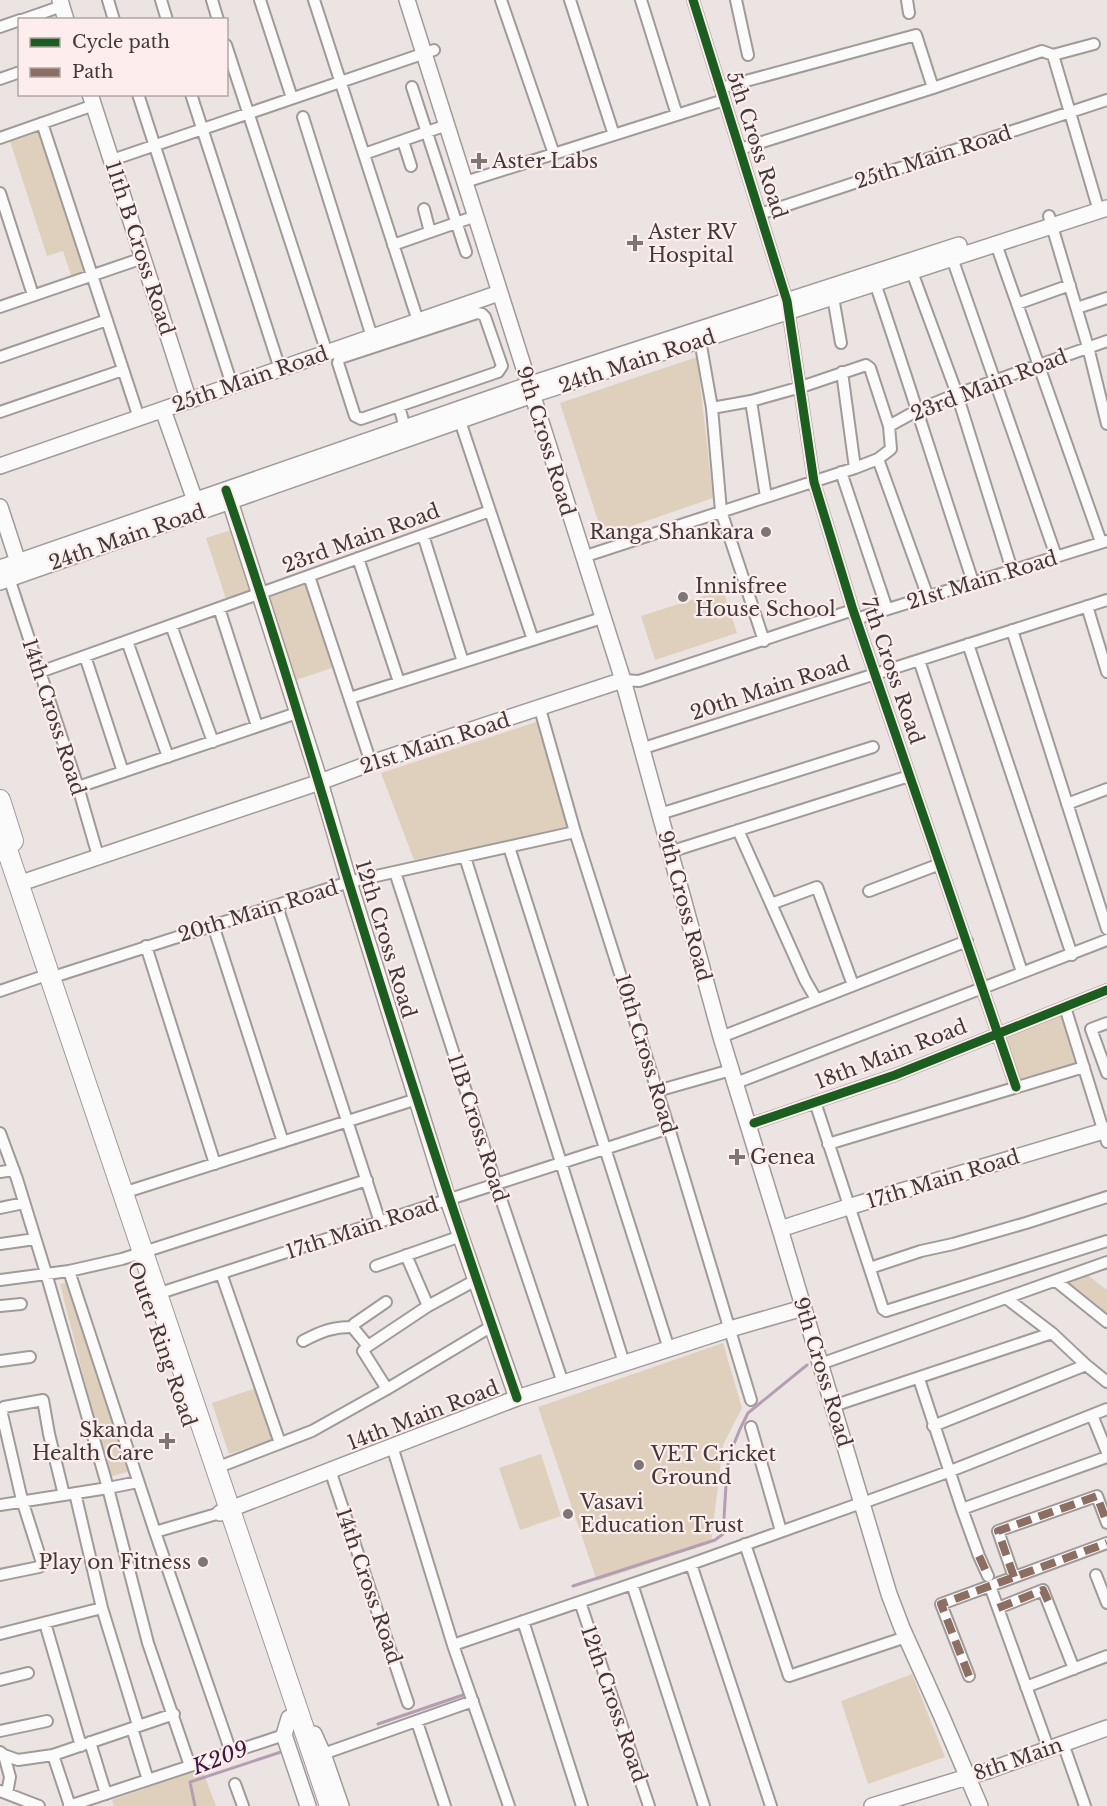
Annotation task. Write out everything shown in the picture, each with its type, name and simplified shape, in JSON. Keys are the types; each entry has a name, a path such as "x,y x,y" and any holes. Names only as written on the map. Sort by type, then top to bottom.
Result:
{"highway":[{"path":"0,800 19,858 8,876"},
{"name":"Outer Ring Road","path":"0,829 8,876 225,1511 291,1723 308,1805"},
{"name":"Outer Ring Road","path":"44,978 123,1193 138,1255 157,1294 216,1468 225,1511"},
{"name":"Outer Ring Road","path":"291,1723 330,1806"}],"main road":[{"name":"9th Cross Road","path":"407,0 429,51 603,618 650,746 665,813 679,849 725,1036"},
{"name":"9th Cross Road","path":"418,0 447,125 469,181 476,216 499,292 592,554 736,1075 839,1404 888,1594 973,1779 989,1806"},
{"name":"11th B Cross Road","path":"92,100 189,400"},
{"name":"24th Main Road","path":"228,495 460,421 534,389 1102,204"},
{"name":"24th Main Road","path":"3,576 405,428 700,340 788,306 833,297 875,284 996,244 1051,221"},
{"name":"25th Main Road","path":"0,466 372,337 428,321 499,292"},
{"path":"163,410 197,506"},
{"name":"12th Cross Road","path":"228,495 320,782 448,1200 517,1398"},
{"name":"24th Main Road","path":"3,576 18,562 197,506"},
{"path":"0,507 18,562"},
{"name":"21st Main Road","path":"8,876 98,856 371,763 627,681"},
{"name":"9th Cross Road","path":"736,1075 754,1123 784,1227 803,1308 865,1502 909,1624 973,1779 980,1806"},
{"name":"17th Main Road","path":"784,1227 1106,1134"},
{"name":"14th Main Road","path":"225,1511 517,1398 730,1329 803,1308"},
{"name":"Outer Ring Road","path":"291,1723 308,1723 323,1754 341,1806"},
{"name":"8th Main","path":"872,1806 928,1789 973,1779 1107,1728"},
{"path":"900,1806 973,1779 1066,1752 1107,1737"}],"street":[{"path":"108,0 113,18"},
{"path":"161,0 167,18"},
{"path":"212,0 217,18"},
{"path":"260,0 292,98"},
{"path":"314,0 393,245 428,321"},
{"path":"501,0 554,154"},
{"path":"570,0 614,135"},
{"path":"641,0 677,115"},
{"name":"5th Cross Road","path":"693,0 788,306"},
{"path":"736,0 748,55"},
{"path":"907,0 909,13"},
{"path":"29,18 63,9"},
{"path":"0,27 18,21"},
{"path":"720,88 916,35 933,88"},
{"path":"740,149 1042,51 1053,55 1094,44"},
{"path":"228,51 327,353"},
{"path":"112,160 429,51"},
{"path":"1053,55 1102,204"},
{"path":"0,79 18,73"},
{"path":"412,87 466,252"},
{"path":"139,96 232,386"},
{"path":"192,96 280,369"},
{"path":"0,138 42,123 92,100"},
{"path":"469,181 724,100"},
{"name":"25th Main Road","path":"760,214 1107,100"},
{"path":"303,117 372,337"},
{"path":"42,123 139,418"},
{"path":"364,154 447,125"},
{"path":"403,141 411,166"},
{"path":"0,193 33,295"},
{"path":"424,209 430,232"},
{"path":"393,245 476,216"},
{"path":"1051,221 1088,347 1102,379 1107,420"},
{"path":"996,244 1038,366 1104,541"},
{"path":"0,307 143,258"},
{"path":"952,258 1056,556"},
{"path":"912,272 957,394 1012,570"},
{"path":"875,284 973,582"},
{"path":"1017,304 1070,285"},
{"path":"833,297 841,343"},
{"path":"1077,308 1107,298"},
{"name":"7th Cross Road","path":"788,306 814,482 855,615 1016,1087"},
{"path":"482,314 502,366 498,372 399,406 358,419 355,416 338,360 428,321 482,314"},
{"path":"0,357 106,320"},
{"path":"700,340 712,408 721,511 764,640"},
{"name":"23rd Main Road","path":"878,459 891,449 889,426 918,410 1107,341"},
{"path":"712,408 751,401 866,365 870,368 889,426"},
{"path":"0,412 123,370"},
{"path":"842,372 855,468"},
{"path":"751,401 766,497"},
{"path":"399,406 405,428"},
{"path":"460,421 533,640"},
{"path":"592,554 878,459 928,597"},
{"path":"841,472 887,609"},
{"name":"23rd Main Road","path":"40,672 490,511"},
{"path":"423,535 463,662"},
{"name":"21st Main Road","path":"627,681 639,681 764,640 928,597 1104,541"},
{"path":"358,558 399,682"},
{"name":"14th Cross Road","path":"3,576 40,672 98,856"},
{"path":"309,576 371,763"},
{"name":"20th Main Road","path":"650,746 1107,600"},
{"path":"1087,606 1107,672"},
{"path":"219,608 257,726"},
{"path":"350,698 603,618"},
{"path":"171,625 213,742"},
{"path":"1012,630 1107,929"},
{"path":"128,640 168,757"},
{"path":"968,644 1072,955"},
{"path":"85,656 123,772"},
{"path":"920,660 1022,972"},
{"name":"10th Cross Road","path":"540,709 575,832 752,1400"},
{"path":"78,787 297,713"},
{"path":"665,813 873,747"},
{"path":"679,849 909,776"},
{"path":"1067,804 1107,789"},
{"path":"738,831 805,980 816,999"},
{"name":"20th Main Road","path":"0,992 349,882 575,832"},
{"path":"509,847 669,1349"},
{"path":"465,857 624,1363"},
{"path":"869,891 940,864"},
{"name":"11B Cross Road","path":"395,872 563,1383"},
{"path":"771,904 817,887 853,985"},
{"path":"277,906 380,1222"},
{"path":"213,925 283,1142"},
{"path":"657,1091 736,1075 1072,955 1107,940"},
{"path":"725,1036 967,941"},
{"path":"146,946 215,1164"},
{"name":"18th Main Road","path":"754,1123 903,1071 1107,990"},
{"path":"1065,1007 1106,1134"},
{"path":"1107,1023 1091,1029 1107,1073"},
{"path":"828,1144 1083,1067"},
{"path":"123,1193 417,1099"},
{"path":"815,1102 883,1309 887,1311 1107,1240"},
{"name":"17th Main Road","path":"157,1294 669,1128"},
{"path":"0,1133 46,1273 108,1488 148,1643 190,1766"},
{"path":"0,1172 14,1170"},
{"path":"0,1280 69,1271 138,1255 367,1180"},
{"path":"870,1268 1107,1197"},
{"path":"0,1208 24,1203"},
{"path":"376,1266 461,1236"},
{"path":"0,1244 35,1239"},
{"path":"406,1255 428,1306"},
{"path":"826,1362 1107,1262"},
{"path":"69,1271 138,1482 231,1752"},
{"path":"221,1273 280,1443"},
{"path":"387,1389 363,1351 428,1306 476,1280"},
{"path":"1056,1281 1107,1322"},
{"path":"1006,1298 1052,1333 1107,1382"},
{"path":"354,1327 356,1323 386,1302"},
{"path":"0,1306 21,1304"},
{"path":"216,1468 312,1431 492,1326"},
{"path":"303,1341 335,1327 354,1327"},
{"path":"354,1327 368,1346"},
{"path":"839,1404 1052,1333"},
{"path":"0,1361 30,1357"},
{"path":"933,1426 1086,1365"},
{"path":"919,1379 948,1472 1049,1749"},
{"path":"0,1575 39,1567 42,1563 22,1500 2,1410 4,1407 43,1400 49,1434 102,1608 148,1780"},
{"path":"453,1645 865,1502 1107,1409"},
{"path":"962,1509 1107,1455 1092,1415"},
{"path":"751,1427 781,1531"},
{"path":"392,1446 453,1645 509,1806"},
{"name":"14th Cross Road","path":"330,1470 408,1703"},
{"path":"0,1505 138,1482"},
{"path":"1014,1577 998,1531 1097,1496 1107,1523"},
{"name":"14th Main Road","path":"155,1532 225,1511"},
{"path":"969,1676 941,1604 989,1581 1014,1577 1107,1543"},
{"path":"745,1544 789,1676 906,1637"},
{"path":"691,1564 771,1806"},
{"path":"1096,1575 1107,1603"},
{"path":"632,1584 704,1806"},
{"path":"998,1608 1043,1590 1074,1670"},
{"name":"12th Cross Road","path":"580,1602 649,1806"},
{"path":"0,1634 102,1608"},
{"path":"523,1621 582,1806"},
{"path":"45,1623 85,1744 106,1794"},
{"path":"1026,1687 1107,1656"},
{"path":"0,1680 28,1673"},
{"path":"323,1754 473,1701"},
{"path":"2,1754 18,1760 53,1755 174,1714"},
{"path":"0,1731 47,1721"},
{"path":"417,1722 445,1806"},
{"path":"53,1755 69,1806 231,1752 291,1723"},
{"path":"1066,1752 1085,1806"},
{"path":"2,1754 10,1777 4,1792 39,1806"},
{"path":"236,1784 243,1806"}],"shaded area":[{"path":"41,131 87,273 72,278 63,251 47,256 10,141"},
{"path":"697,357 713,498 603,536 560,403"},
{"path":"231,530 251,591 226,599 206,538"},
{"path":"308,583 335,667 293,681 265,597"},
{"path":"723,590 737,633 655,660 641,616"},
{"path":"539,721 570,827 414,860 381,773"},
{"path":"1061,1015 1080,1067 1020,1090 1000,1038"},
{"path":"1086,1274 1107,1290 1107,1314 1066,1282"},
{"path":"69,1282 130,1471 109,1477 60,1284"},
{"name":"VET Cricket Ground","path":"723,1343 742,1408 723,1445 711,1543 597,1581 538,1407"},
{"path":"256,1388 274,1439 229,1454 212,1403"},
{"path":"541,1454 561,1516 520,1530 499,1468"},
{"path":"912,1674 945,1757 868,1784 841,1701"},
{"path":"202,1769 216,1806 114,1806 112,1800"}],"waterway":[{"name":"K209","path":"573,1586 715,1540 723,1534 727,1469 740,1429 748,1413 807,1365"},
{"name":"K209","path":"378,1724 466,1694"},
{"name":"K209","path":"195,1806 190,1782 281,1752"}],"marked path":[{"path":"1014,1577 998,1531 1097,1496 1107,1523"},
{"path":"969,1676 941,1604 1107,1543"},
{"path":"979,1556 988,1576"},
{"path":"998,1608 1043,1590 1048,1601"}],"cycle path":[{"path":"693,0 787,301 814,482 853,610 1016,1087"},
{"path":"226,490 274,637 410,1077 517,1398"},
{"path":"754,1123 895,1075 1107,990"}],"place":[{"name":"Aster Labs","path":"479,161"},
{"name":"Aster RV Hospital","path":"635,243"},
{"name":"Ranga Shankara","path":"766,532"},
{"name":"Innisfree House School","path":"683,597"},
{"name":"Genea","path":"737,1157"},
{"name":"Skanda Health Care","path":"167,1441"},
{"name":"VET Cricket Ground","path":"639,1465"},
{"name":"Vasavi Education Trust","path":"568,1514"},
{"name":"Play on Fitness","path":"203,1562"}]}
